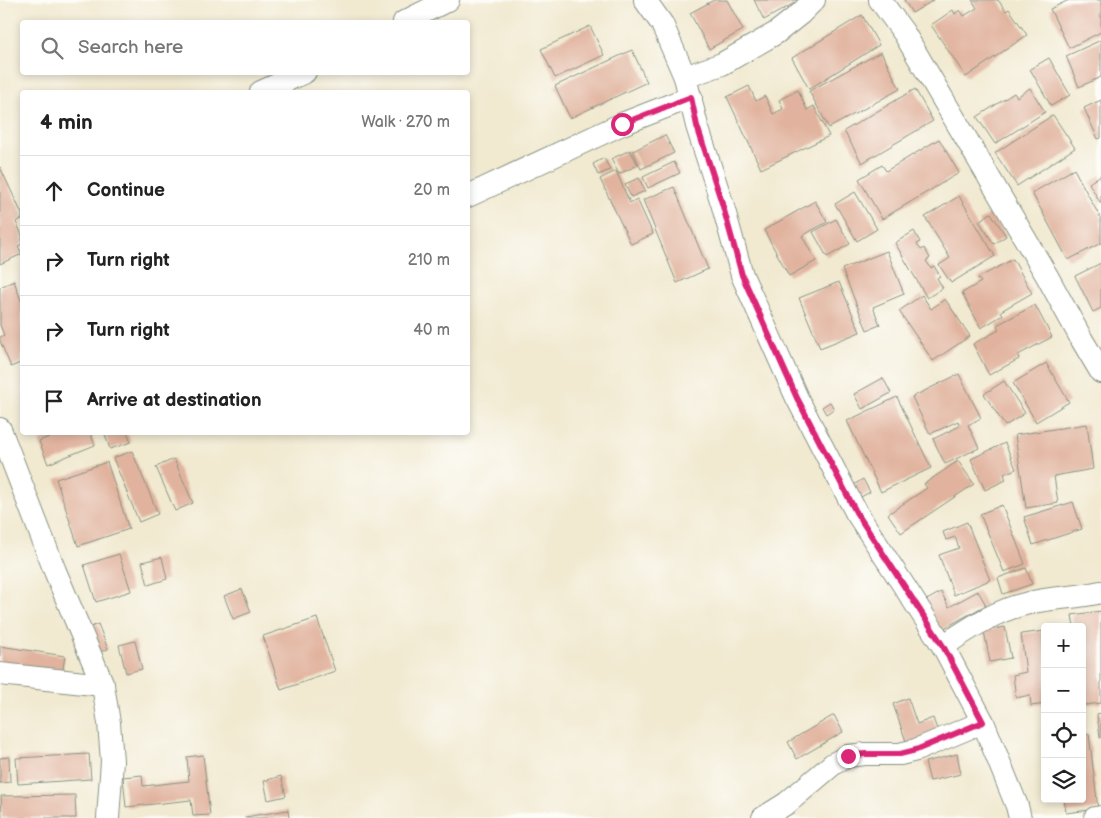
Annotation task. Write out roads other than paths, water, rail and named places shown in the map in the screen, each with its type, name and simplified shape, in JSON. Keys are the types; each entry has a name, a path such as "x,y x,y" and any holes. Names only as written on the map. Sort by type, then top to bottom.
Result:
{"street":[{"path":"408,20 448,0"},
{"path":"644,0 662,24 688,87 697,126 722,203 742,275 797,398 856,512 943,646 983,722 1017,806 1020,818"},
{"path":"470,195 622,124 688,87 722,64 776,33 814,0"},
{"path":"880,0 904,33 1047,276 1101,372"},
{"path":"265,90 298,75"},
{"path":"0,429 55,571 103,685 112,761 108,818"},
{"path":"943,646 975,624 1002,610 1053,598 1075,597 1101,592"},
{"path":"0,674 103,685"},
{"path":"763,818 787,803 833,764 848,756 900,754 916,750 983,722"},
{"path":"1095,818 1101,817"}]}
